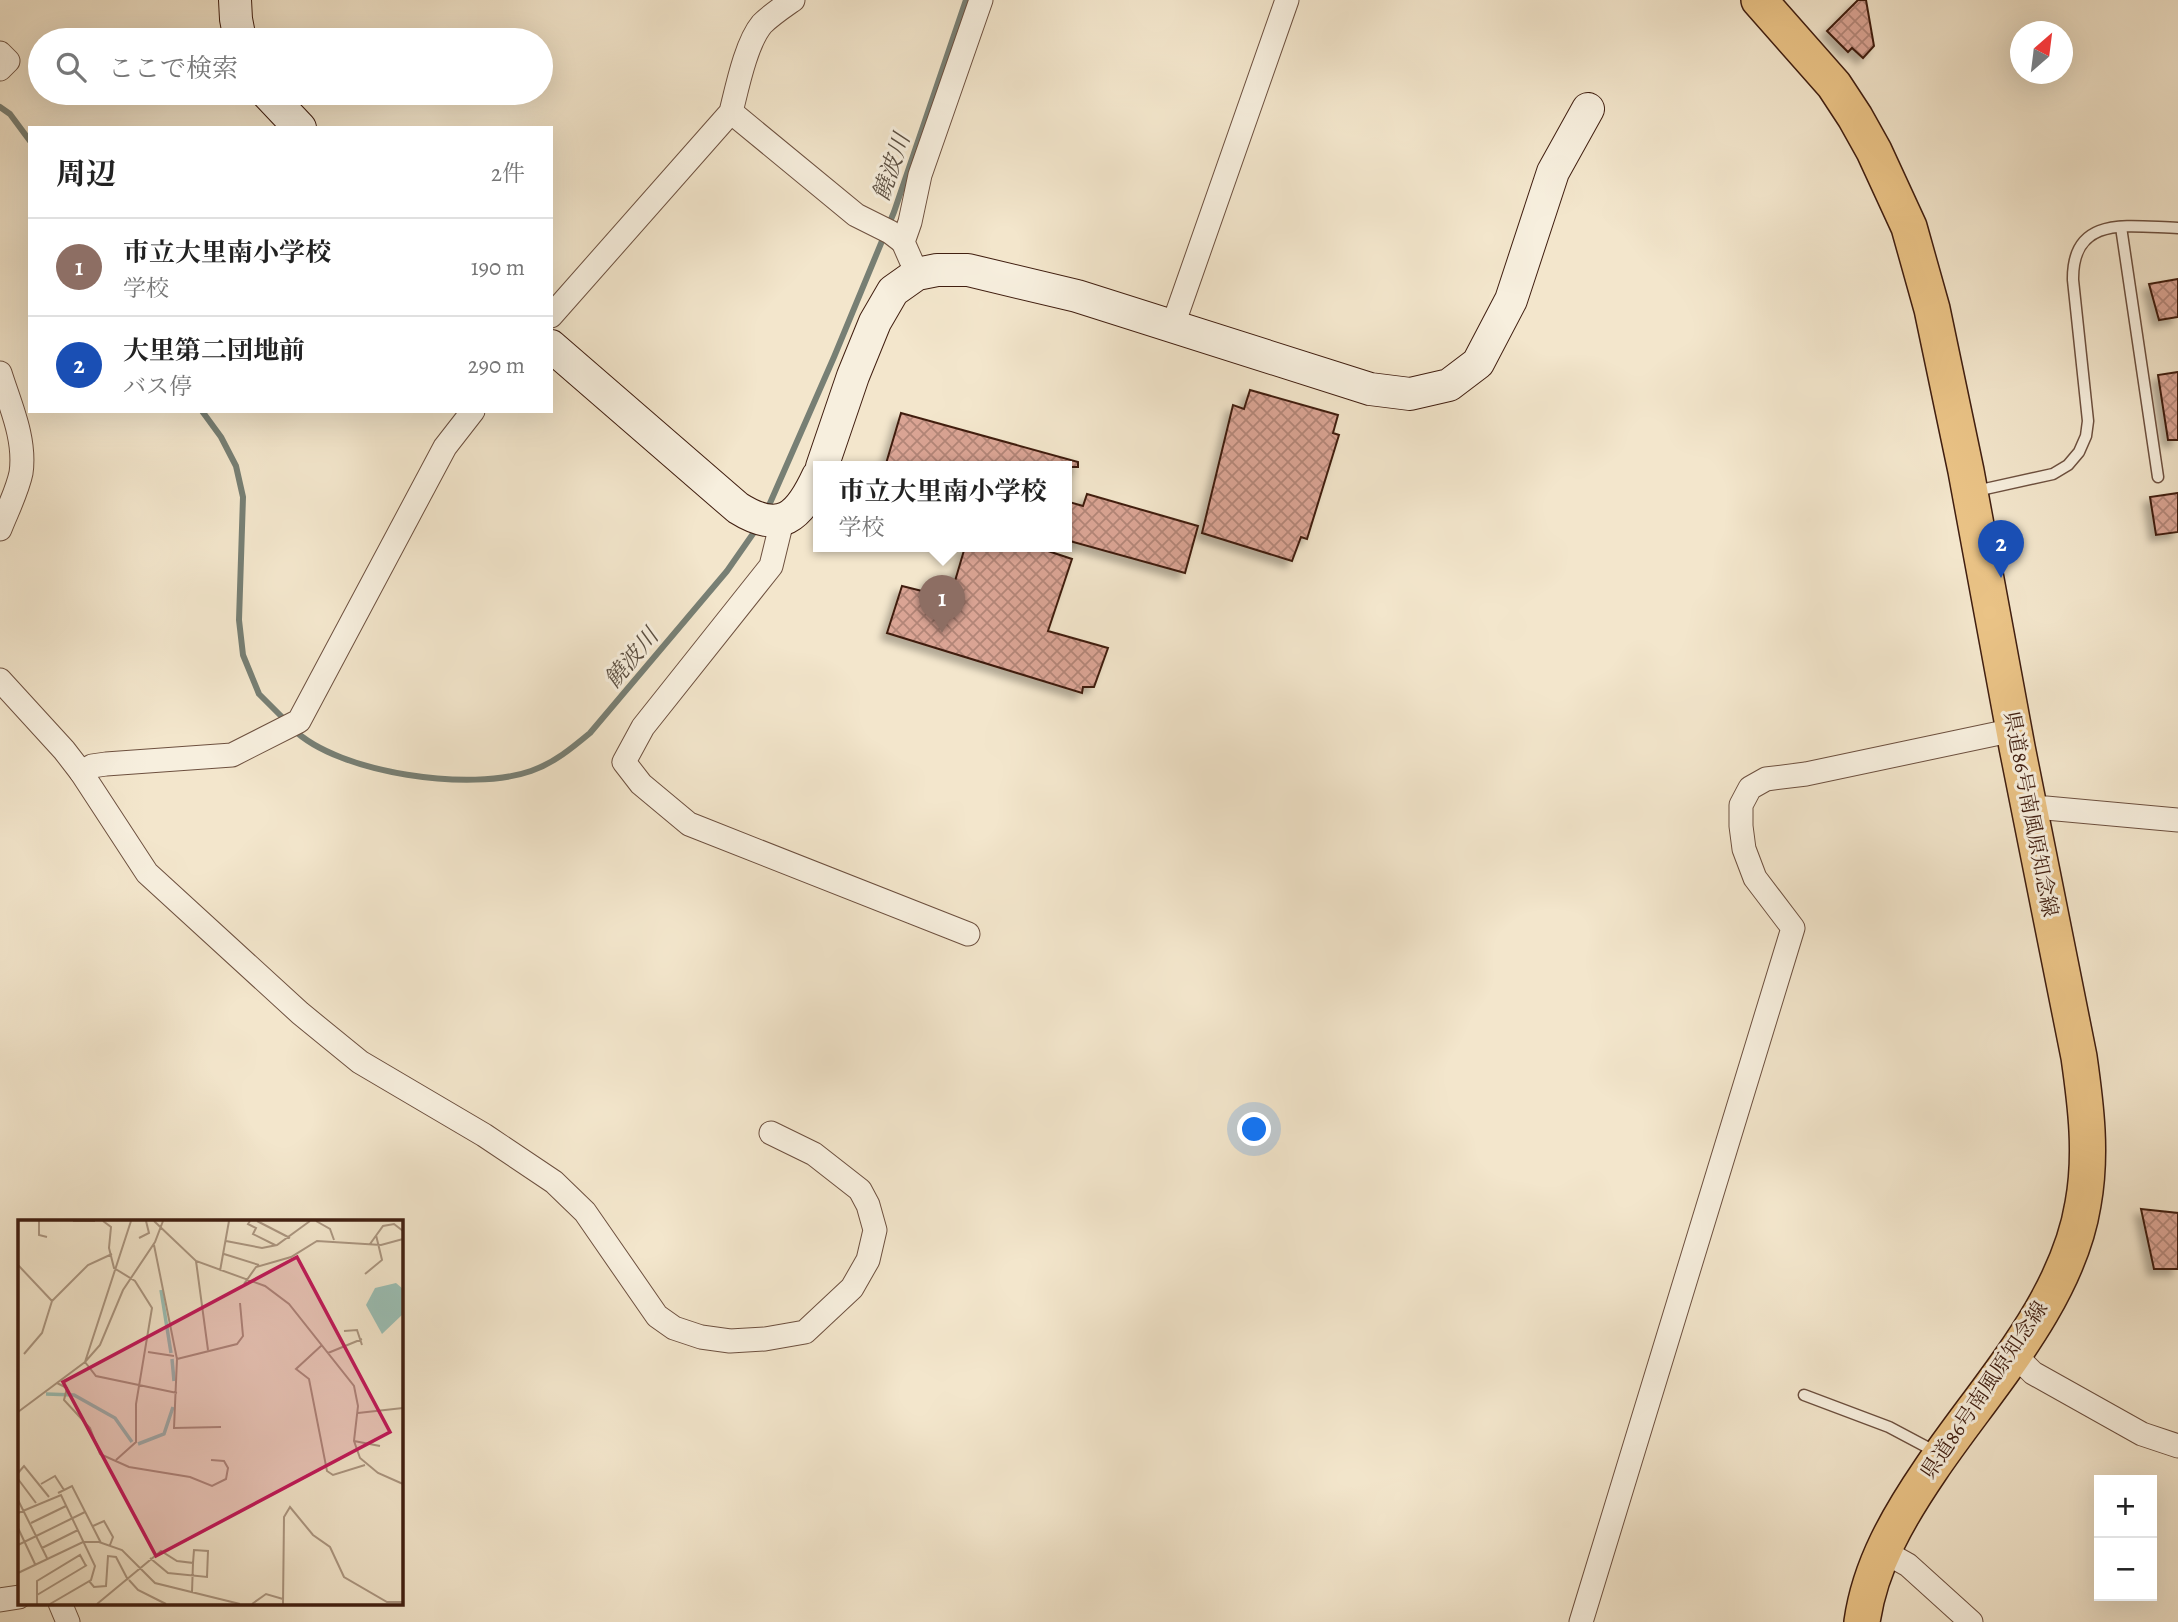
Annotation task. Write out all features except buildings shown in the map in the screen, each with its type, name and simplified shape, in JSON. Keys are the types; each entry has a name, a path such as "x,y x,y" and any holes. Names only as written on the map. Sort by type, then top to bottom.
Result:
{"main road":[{"name":"県道86号南風原知念線","path":"1759,0 1834,85 1856,117 1902,208 1933,309 2086,1103 2088,1149 2083,1205 2066,1262 2043,1308 2014,1354 1905,1506 1882,1551 1865,1602 1862,1622"}],"street":[{"path":"235,0 238,28"},
{"path":"553,314 731,112 740,76 754,39 762,25 793,0"},
{"path":"897,237 910,222 920,175 981,0"},
{"path":"1173,326 1287,0"},
{"path":"0,53 8,61 0,69"},
{"path":"278,105 298,126"},
{"path":"824,461 853,376 875,322 893,291 917,274 937,270 968,270 1077,296 1370,389 1410,394 1448,385 1478,363 1511,300 1553,172 1588,109"},
{"path":"731,112 856,215 897,237 917,274"},
{"path":"553,348 738,508 755,519 782,521 794,514 807,500 813,487"},
{"path":"0,373 21,442 22,459 20,476 0,529"},
{"path":"81,772 92,766 106,764 232,755 299,721 444,447 471,413"},
{"path":"782,521 771,566 643,727 624,762 641,784 689,824 968,934"},
{"path":"0,680 81,772 147,873 300,1013 360,1062 484,1135 555,1182 585,1212 657,1315 674,1328 701,1336 730,1340 765,1339 805,1332 852,1288 868,1260 875,1230 868,1205 860,1190 814,1154 771,1133"},
{"path":"1581,1622 1793,928 1755,878 1744,849 1741,805 1750,788 1766,779 1806,774 2014,730"},
{"path":"2030,809 2046,808 2178,820"},
{"path":"2014,1354 2033,1373 2057,1387 2142,1434 2178,1446"},
{"path":"1882,1551 1908,1565 1971,1622"},
{"path":"0,1600 18,1597"},
{"path":"60,1604 68,1622"}],"lane":[{"path":"2122,227 2158,477"},
{"path":"1969,492 2053,474 2068,465 2079,452 2086,436 2088,421 2075,315 2073,262 2079,246 2090,236 2106,228 2178,228"},
{"path":"1804,1395 1889,1427 1940,1455"}],"waterway":[{"name":"饒波川","path":"767,510 894,212 966,0"},
{"name":"饒波川","path":"0,107 10,114 28,138"},
{"name":"饒波川","path":"203,413 221,437 236,466 243,497 239,620 243,655 259,694 286,721"},
{"name":"饒波川","path":"293,729 314,745 341,757 373,768 407,775 475,780 506,777 539,768 562,755 590,733 727,571 757,528"}],"place":[{"name":"大里第二団地前","path":"2001,578"},
{"name":"市立大里南小学校","path":"942,633"}]}
